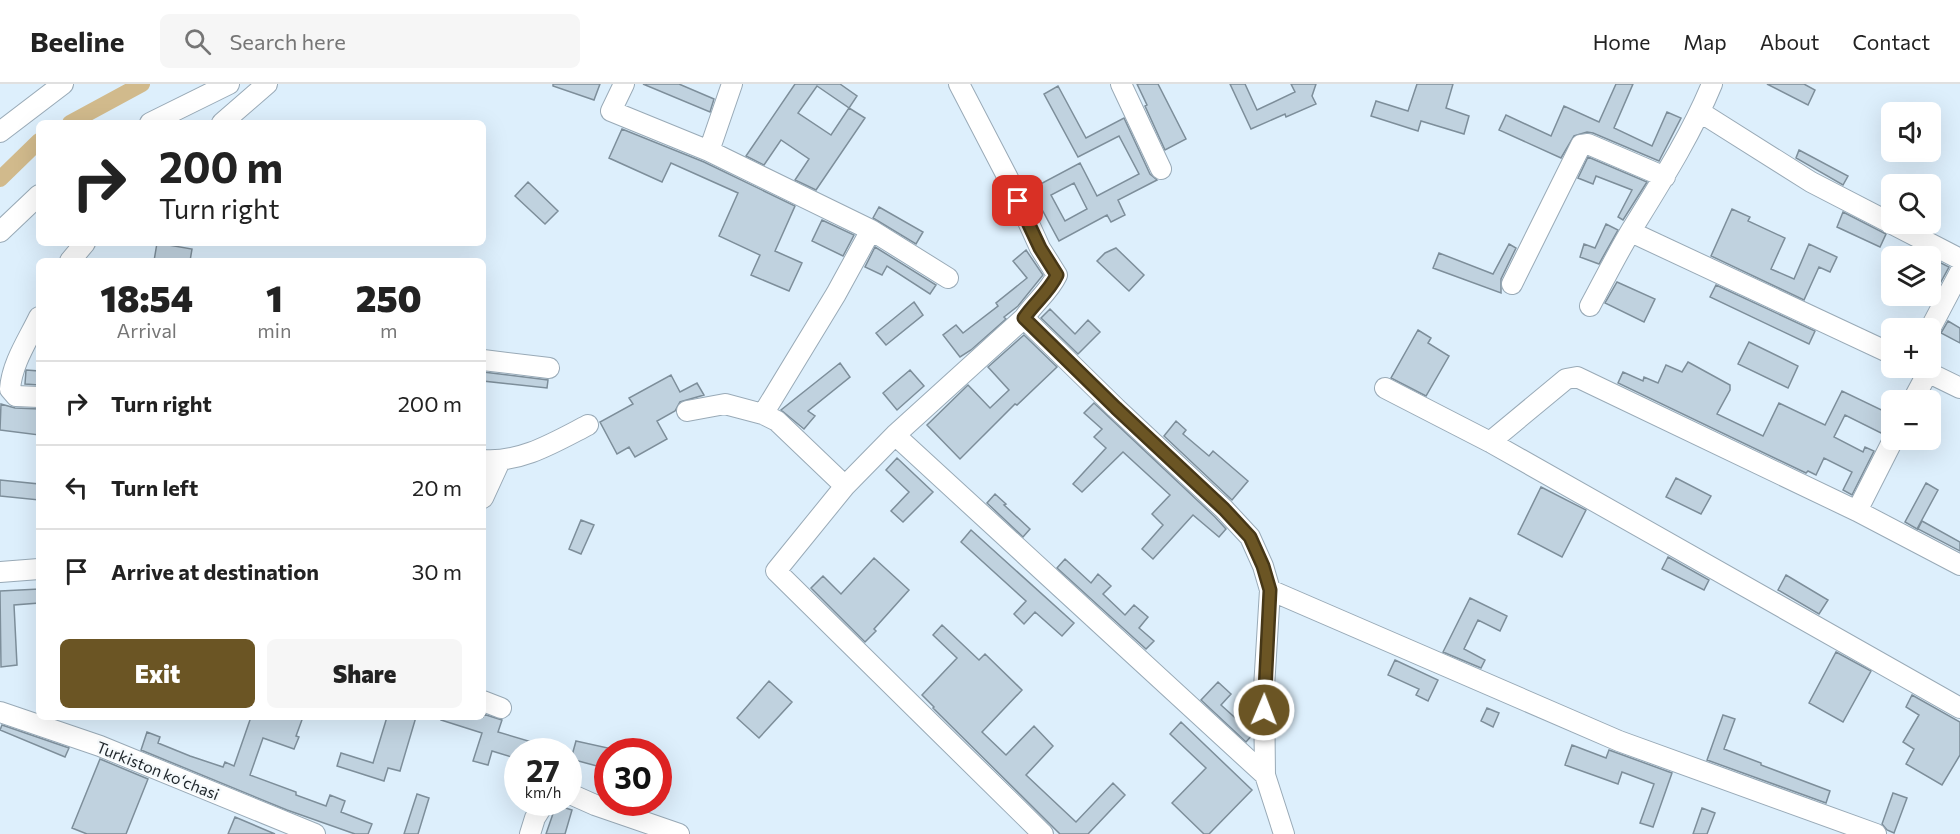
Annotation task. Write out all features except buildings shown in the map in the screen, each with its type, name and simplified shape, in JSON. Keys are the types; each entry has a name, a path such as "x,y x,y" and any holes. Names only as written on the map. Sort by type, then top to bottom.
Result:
{"street":[{"path":"0,132 63,84"},
{"path":"156,120 229,84"},
{"path":"225,120 267,84"},
{"path":"624,84 611,111 709,151 871,230 948,278"},
{"path":"709,151 732,84"},
{"path":"959,84 1011,184 1040,248 1057,275 1051,287 1024,318 895,435 845,486 776,571 1043,834"},
{"path":"1121,84 1161,169"},
{"path":"1590,306 1665,177 1700,112 1712,84"},
{"path":"1700,112 1811,182 1960,259"},
{"path":"1512,284 1581,145 1588,144 1665,177"},
{"path":"0,232 36,198"},
{"path":"763,414 836,294 871,230"},
{"path":"1631,232 1881,349"},
{"path":"72,258 82,246"},
{"path":"1936,318 1960,272"},
{"path":"1024,318 1224,509 1250,537 1263,566 1270,590 1264,688 1265,775 1284,834"},
{"path":"36,323 16,363 10,389 16,396 36,397"},
{"path":"486,360 549,368"},
{"path":"1490,442 1566,379 1577,377 1857,511 1960,565"},
{"path":"1939,378 1960,388"},
{"path":"1385,388 1490,442 1960,708"},
{"path":"687,411 725,404 763,414 777,421 845,486"},
{"path":"486,484 491,461 538,450 588,425"},
{"path":"895,435 1265,775"},
{"path":"1857,511 1888,450"},
{"path":"0,572 36,568"},
{"path":"1270,590 1619,741 1876,834"},
{"name":"Turkiston koʻchasi","path":"0,712 100,746 315,834"},
{"path":"582,799 679,834"},
{"path":"530,834 536,816"}],"waterway":[{"path":"76,120 142,84"},
{"path":"0,179 36,144"}],"route":[{"path":"1018,201 1040,248 1057,275 1051,287 1024,318 1042,338 1224,509 1250,537 1257,551 1270,590 1264,710"}]}
